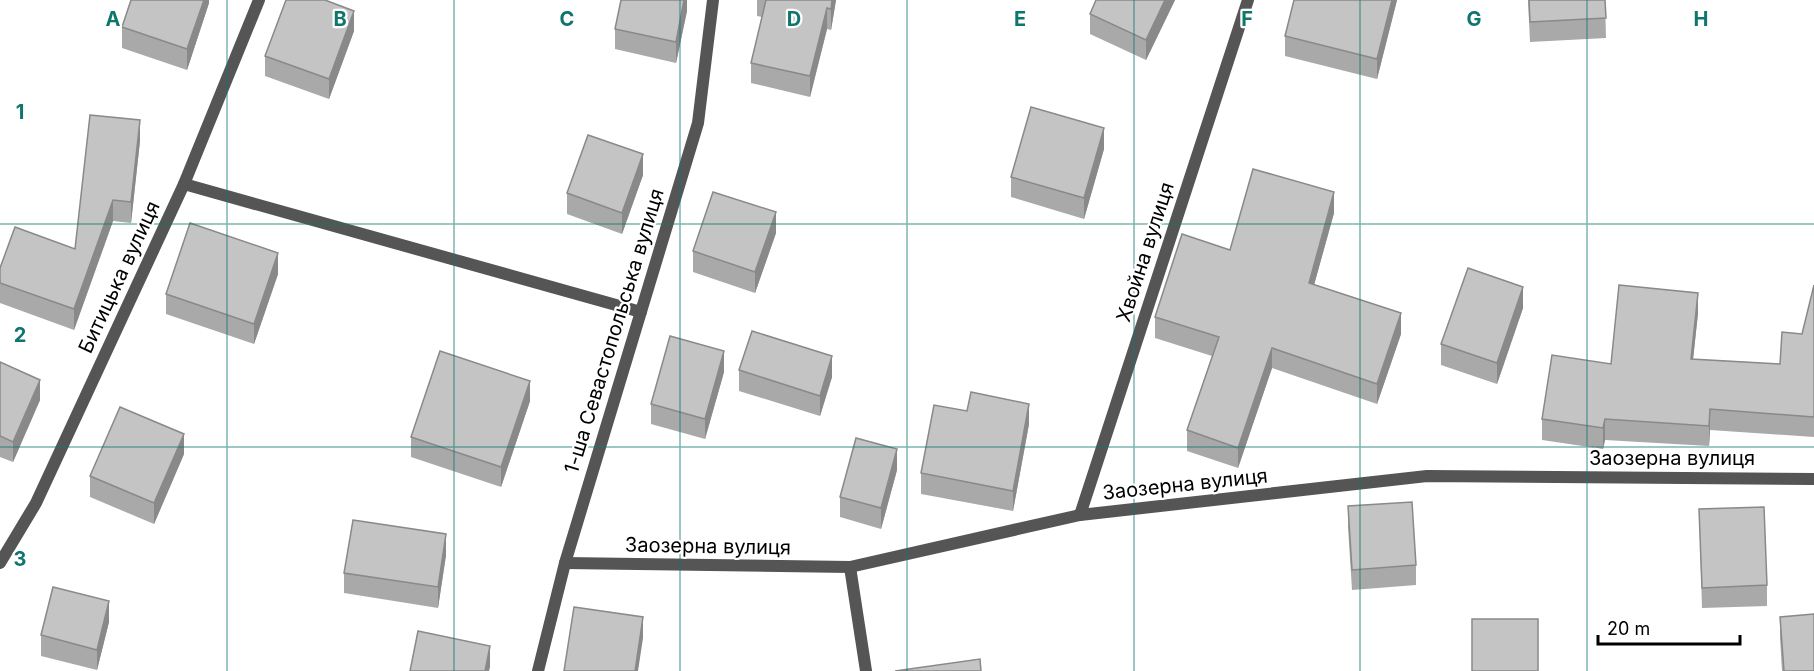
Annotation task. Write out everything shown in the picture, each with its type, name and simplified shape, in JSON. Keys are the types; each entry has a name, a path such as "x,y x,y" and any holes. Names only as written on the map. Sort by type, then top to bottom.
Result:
{"street":[{"name":"Битицька вулиця","path":"0,563 36,503 184,184 259,0"},
{"name":"1-ша Севастопольська вулиця","path":"538,671 565,563 698,123 713,0"},
{"name":"Хвойна вулиця","path":"1080,515 1248,0"},
{"path":"184,184 640,312"},
{"name":"Заозерна вулиця","path":"565,563 850,567 1080,515 1427,476 1814,479"},
{"path":"850,567 866,671"}],"building":[{"path":"131,0 204,0 187,49 122,27"},
{"path":"286,0 325,0 354,11 329,79 265,56"},
{"path":"621,0 684,0 676,42 615,29"},
{"path":"766,0 832,0 831,9 827,8 810,76 751,63"},
{"path":"1096,0 1165,0 1146,40 1090,14"},
{"path":"1294,0 1392,0 1377,59 1285,36"},
{"path":"1529,0 1605,0 1606,18 1530,22"},
{"path":"1031,107 1104,128 1084,198 1011,177"},
{"path":"90,115 140,120 131,202 113,200 74,309 0,283 0,268 15,227 75,249"},
{"path":"588,135 643,154 622,213 567,193"},
{"path":"1253,169 1334,192 1309,283 1401,313 1377,384 1272,348 1238,448 1187,430 1219,337 1155,317 1182,234 1230,250"},
{"path":"713,192 776,212 755,272 693,251"},
{"path":"190,223 278,253 254,324 166,294"},
{"path":"1468,268 1523,287 1497,363 1441,344"},
{"path":"1619,285 1698,293 1691,359 1780,364 1782,332 1802,334 1814,285 1814,417 1710,409 1709,426 1605,419 1603,428 1542,419 1552,355 1611,364"},
{"path":"752,331 832,356 820,396 739,370"},
{"path":"670,336 724,351 705,419 651,404"},
{"path":"440,351 530,381 501,467 411,437"},
{"path":"0,362 40,380 13,442 0,436"},
{"path":"971,392 1029,404 1013,491 921,473 934,405 967,411"},
{"path":"120,407 184,434 154,503 90,476"},
{"path":"856,438 897,449 881,508 840,497"},
{"path":"1412,502 1416,565 1352,570 1348,506"},
{"path":"1764,507 1767,585 1702,588 1699,509"},
{"path":"353,520 446,534 438,587 344,573"},
{"path":"53,587 109,601 97,650 41,635"},
{"path":"574,607 643,617 635,671 564,671"},
{"path":"1814,614 1814,671 1784,671 1780,617"},
{"path":"1472,619 1538,619 1538,671 1472,671"},
{"path":"418,631 490,646 485,671 410,671"},
{"path":"980,659 981,671 895,671"}]}
